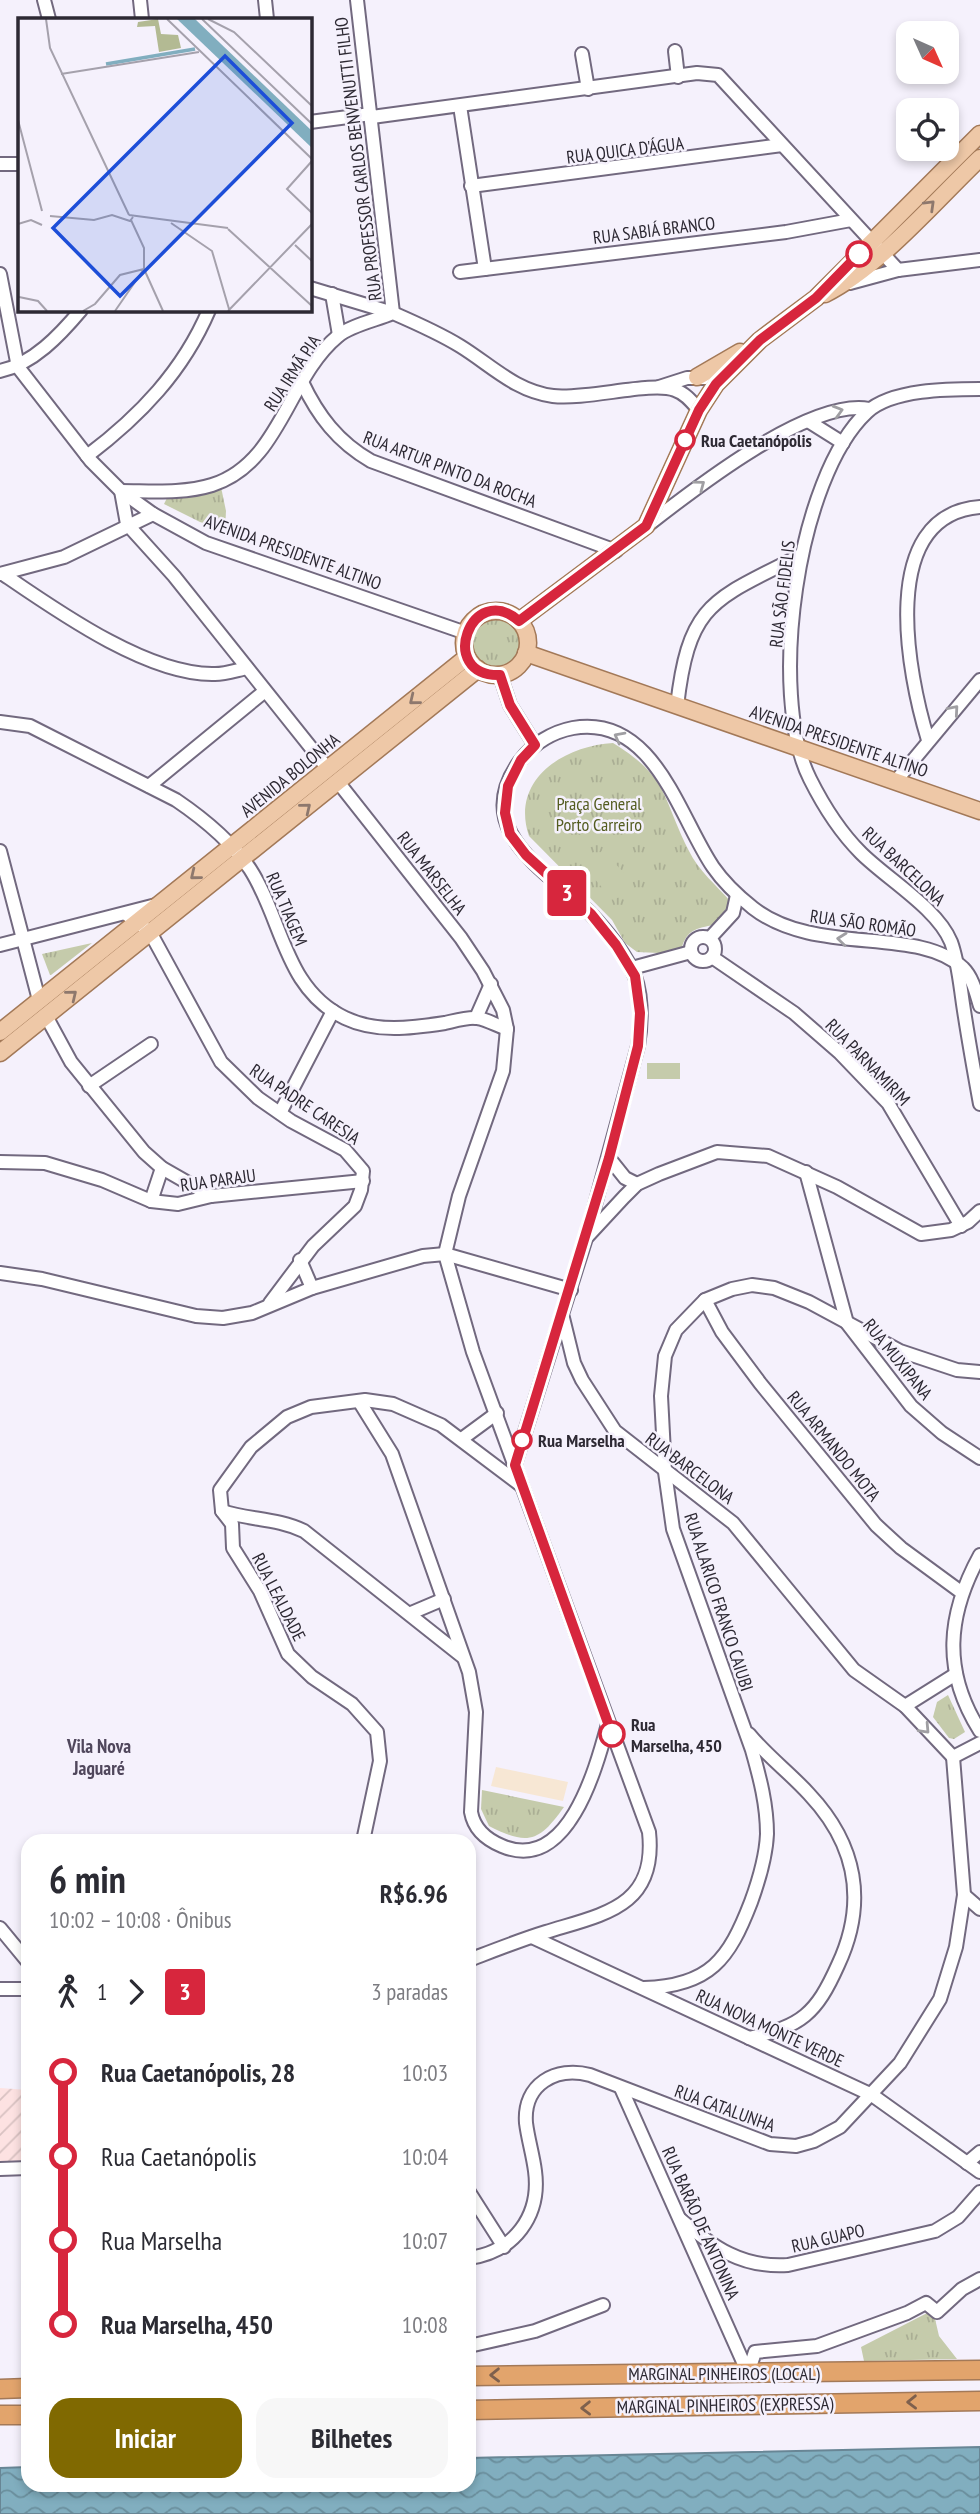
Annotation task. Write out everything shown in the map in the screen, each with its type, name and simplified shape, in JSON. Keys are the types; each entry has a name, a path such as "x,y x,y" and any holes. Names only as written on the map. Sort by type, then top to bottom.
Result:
{"highway":[{"name":"MARGINAL PINHEIROS (LOCAL)","path":"476,2376 980,2370"},
{"path":"0,2389 21,2388"},
{"name":"MARGINAL PINHEIROS (EXPRESSA)","path":"476,2410 980,2401"},
{"path":"476,2402 530,2409"},
{"path":"0,2415 21,2415"}],"main road":[{"path":"959,155 980,134"},
{"path":"697,377 760,340 816,298 876,247 974,171 980,158"},
{"path":"816,298 845,284 953,161"},
{"path":"519,621 646,526 699,410 716,384 760,340"},
{"path":"489,612 509,613 519,621 528,636 527,653 516,668 500,675 473,663 466,633 477,617 489,612"},
{"name":"AVENIDA PRESIDENTE ALTINO","path":"527,653 677,706 796,744 980,811"},
{"name":"AVENIDA BOLONHA","path":"0,1053 150,932 236,853 473,663"},
{"name":"AVENIDA BOLONHA","path":"0,1031 131,918 159,904 236,853"}],"street":[{"path":"44,0 49,18"},
{"path":"140,0 142,18"},
{"path":"265,0 267,18"},
{"name":"RUA PROFESSOR CARLOS BENVENUTTI FILHO","path":"356,0 393,313"},
{"path":"674,51 678,77"},
{"path":"582,54 588,89"},
{"path":"312,122 460,106 710,73 725,81 898,270"},
{"path":"460,106 485,269"},
{"name":"RUA QUICA D'ÁGUA","path":"471,186 782,145"},
{"path":"956,161 974,171"},
{"path":"0,164 18,164"},
{"name":"RUA SABIÁ BRANCO","path":"460,272 786,232 851,220"},
{"path":"845,284 898,270 980,260"},
{"name":"AVENIDA PRESIDENTE ALTINO","path":"0,274 18,367 87,456 121,491 153,514 206,543 466,633"},
{"path":"312,289 393,313 427,327 461,346 511,383 532,391 575,398 655,388 697,377 716,384"},
{"path":"332,294 339,335"},
{"path":"0,371 18,367 61,332 79,312"},
{"path":"87,456 120,430 167,383 192,346 208,312"},
{"name":"RUA IRMÃ PIA","path":"121,491 194,490 216,484 233,474 249,463 268,443 302,382 339,335 393,313"},
{"name":"RUA ARTUR PINTO DA ROCHA","path":"302,382 313,406 341,442 371,461 616,551"},
{"path":"655,388 677,390 699,410"},
{"path":"646,526 720,469 808,421 855,407 869,410 923,391 980,389"},
{"name":"RUA SÃO FIDELIS","path":"796,744 790,681 801,555 826,473 843,443 869,410"},
{"path":"808,421 843,443"},
{"path":"121,491 127,524"},
{"path":"928,740 920,715 907,619 912,566 934,525 953,513 980,507"},
{"path":"1,574 64,557 127,524 153,514"},
{"name":"RUA MARSELHA","path":"127,524 158,557 461,938 491,984 503,1010 506,1029 503,1071 460,1195 445,1254"},
{"path":"677,706 681,668 690,637 702,617 733,591 801,555"},
{"path":"1,574 48,604 157,664 217,674 247,668"},
{"path":"500,675 510,705 535,745 521,760 508,786 505,813 510,834 526,855 591,914 632,968 638,991 640,1036 571,1290 515,1465"},
{"path":"895,782 980,680"},
{"path":"149,786 265,691"},
{"name":"RUA TIAGEM","path":"0,722 30,726 149,786 199,816 236,853 270,908 296,974 333,1011 358,1023 387,1028 477,1018 506,1029"},
{"name":"RUA SÃO ROMÃO","path":"535,745 567,729 591,727 602,729 642,752 668,783 711,865 737,895 760,912 795,931 824,937 916,947 956,962"},
{"name":"RUA BARCELONA","path":"796,744 812,781 848,839 943,929 950,940 980,1104"},
{"path":"0,851 39,1000"},
{"path":"710,938 733,913 737,895"},
{"path":"0,946 131,918 150,932"},
{"name":"RUA PADRE CARESIA","path":"150,932 220,1062 245,1088 345,1150 360,1166 363,1181"},
{"path":"697,937 710,938 715,947 712,957 700,961 691,952 691,945 697,937"},
{"path":"632,968 691,952"},
{"name":"RUA PARNAMIRIM","path":"712,957 794,1013 840,1053 888,1103 961,1226"},
{"path":"956,962 969,974 980,1006"},
{"path":"477,1018 491,984"},
{"path":"280,1112 333,1011"},
{"path":"46,1016 71,1062 89,1086 162,1168 211,1196"},
{"path":"89,1086 151,1044"},
{"path":"586,1238 637,1184 717,1152 768,1156 806,1172 922,1234 934,1234 961,1226 980,1211"},
{"path":"609,1158 625,1178 637,1184"},
{"name":"RUA PARAJU","path":"0,1161 44,1163 95,1177 151,1201 178,1204 211,1196 363,1181"},
{"path":"151,1201 162,1168"},
{"name":"RUA MUXIPANA","path":"806,1172 847,1323 911,1406 936,1429 980,1458"},
{"path":"270,1304 300,1261 355,1206 363,1181"},
{"path":"445,1254 473,1352 649,1832 651,1854 648,1869 636,1892 616,1909 476,1957"},
{"path":"0,1273 42,1279 196,1316 223,1318 251,1312 312,1288 423,1256 445,1254 571,1290"},
{"path":"300,1261 312,1288"},
{"name":"RUA ALARICO FRANCO CAIUBI","path":"644,1988 667,1987 694,1978 718,1962 734,1942 763,1862 767,1832 762,1787 673,1529 665,1472 661,1396 665,1356 676,1330 705,1300 732,1289 752,1285 774,1288 809,1302 900,1350 957,1370 980,1372"},
{"name":"RUA ARMANDO MOTA","path":"705,1300 722,1332 760,1383 876,1525 901,1548 961,1592"},
{"name":"RUA BARCELONA","path":"562,1314 574,1363 600,1412 615,1431 733,1523 854,1670 905,1706 953,1757"},
{"path":"359,1401 392,1454 464,1657 476,1712 471,1812 482,1834 501,1846 530,1851 542,1847 560,1832 580,1802 595,1770 608,1724"},
{"name":"RUA LEALDADE","path":"364,1834 380,1761 377,1732 352,1704 312,1677 288,1654 260,1591 233,1548 232,1524 222,1511 220,1490 228,1475 251,1447 278,1423 311,1407 359,1401 393,1404 442,1425 463,1438 522,1486"},
{"path":"463,1438 497,1413"},
{"path":"222,1511 246,1519 289,1524 304,1531 464,1657"},
{"path":"980,1555 976,1572 961,1592 953,1624 956,1674 980,1731"},
{"path":"411,1613 444,1599"},
{"path":"905,1706 956,1674"},
{"path":"742,1726 824,1812 844,1847 856,1893 854,1921 848,1945 825,1995 813,2011 788,2028 749,2038"},
{"path":"953,1757 980,1742"},
{"name":"RUA CATALUNHA","path":"504,2247 527,2223 536,2189 526,2122 533,2091 551,2076 570,2072 590,2075 746,2138 782,2146 814,2141 829,2134 872,2095 900,2063 940,1999 956,1947 964,1895 953,1757"},
{"path":"762,1787 771,1775 785,1772"},
{"path":"964,1895 980,1909"},
{"path":"0,1928 21,1954"},
{"name":"RUA NOVA MONTE VERDE","path":"532,1937 872,2095 980,2172"},
{"path":"0,1989 21,1989"},
{"name":"RUA BARÃO DE ANTONINA","path":"621,2088 748,2373"},
{"path":"967,2163 980,2152"},
{"path":"0,2169 21,2168"},
{"name":"RUA GUAPO","path":"680,2219 731,2258 763,2265 788,2266 935,2231 958,2217 980,2192"},
{"path":"476,2203 504,2247 490,2255 476,2258"},
{"path":"748,2373 755,2351 817,2346 908,2313 926,2303 937,2312 962,2289 980,2279"},
{"path":"476,2344 535,2331 603,2305"}],"shaded area":[{"path":"496,1767 568,1782 563,1801 491,1786"},
{"path":"0,2088 21,2090 21,2164 0,2165"}],"green space":[{"path":"221,487 226,511 225,530 200,522 164,504 167,498"},
{"path":"497,620 514,627 521,644 514,661 497,668 480,661 473,644 480,627"},
{"name":"Praça General Porto Carreiro","path":"613,743 631,755 655,778 693,858 731,902 714,925 694,931 682,947 659,953 637,952 625,943 612,920 529,836 525,816 527,798 534,783 545,770 576,751"},
{"path":"603,850 633,883 614,901 584,867"},
{"path":"92,943 51,975 50,975 42,954"},
{"path":"647,1063 680,1063 680,1079 647,1079"},
{"path":"948,1695 965,1732 954,1739 949,1738 933,1717 937,1702"},
{"path":"482,1790 564,1807 540,1834 523,1838 489,1826 481,1809"},
{"path":"933,2310 939,2336 957,2359 864,2361 861,2347"}],"water":[{"path":"980,2447 980,2514 0,2514 0,2468 21,2467 21,2492 476,2492 476,2458"}],"bus line":[{"name":"3","path":"612,1734 515,1465 571,1290 609,1158 640,1036 638,991 632,968 591,914 526,855 510,834 505,804 510,778 521,760 535,745 510,705 500,675 483,672 474,666 467,657 464,641 468,627 477,617 502,611 519,621 646,526 699,410 716,384 760,340 816,298 859,254"}],"place":[{"name":"Rua Caetanópolis","path":"685,440"},
{"name":"Rua Marselha","path":"522,1440"},
{"name":"Rua Marselha, 450","path":"612,1734"}],"district":[{"name":"Vila Nova Jaguaré","path":"99,1757"}]}
